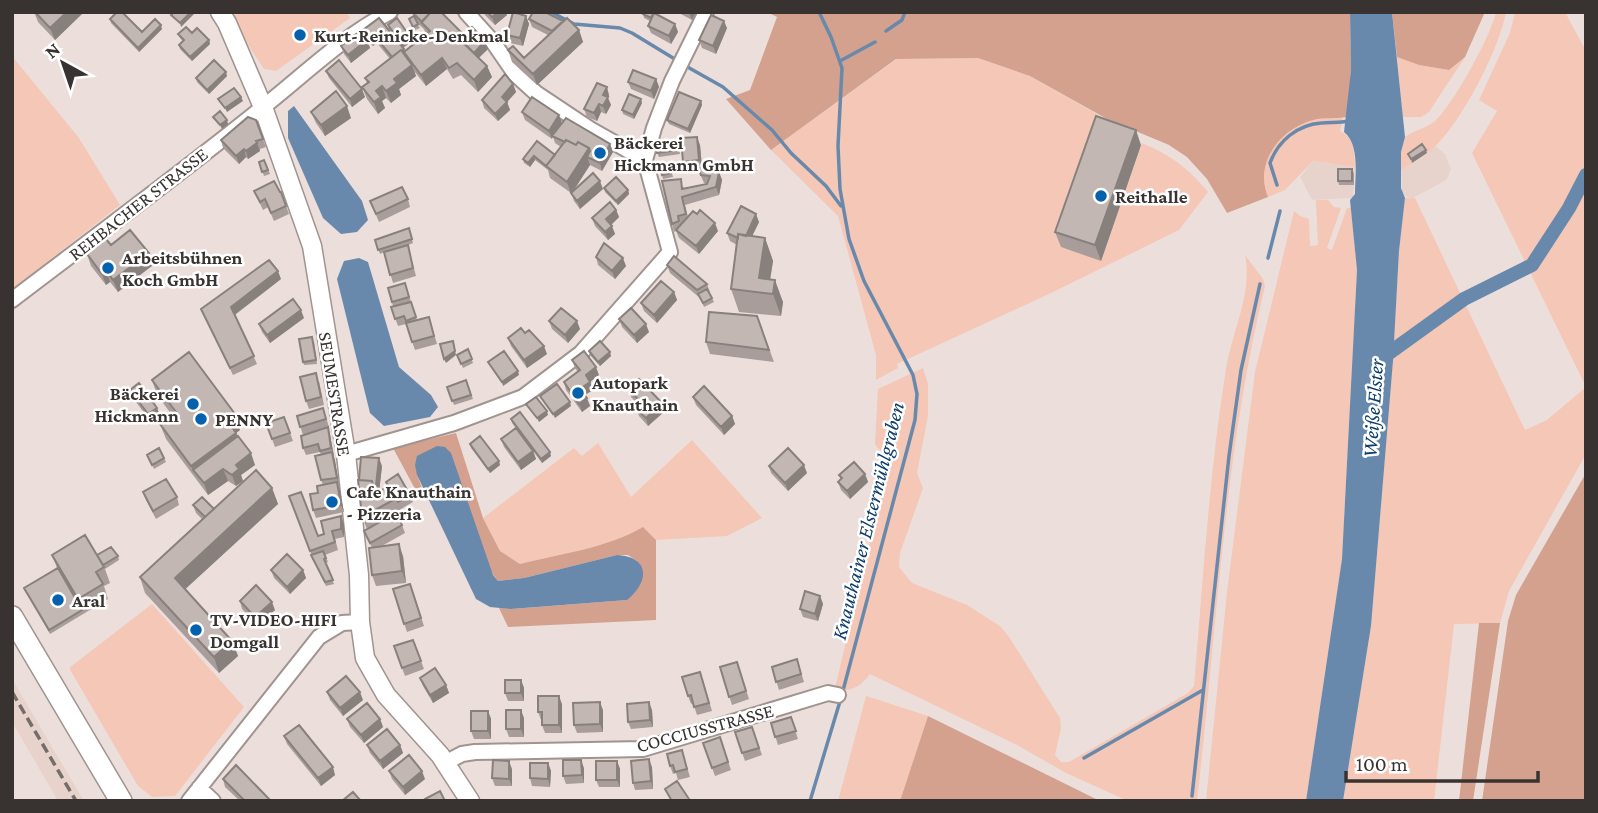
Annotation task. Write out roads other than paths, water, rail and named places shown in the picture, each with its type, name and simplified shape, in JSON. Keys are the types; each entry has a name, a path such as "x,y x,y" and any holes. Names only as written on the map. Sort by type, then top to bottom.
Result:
{"main road":[{"path":"12,617 121,801"}],"street":[{"name":"SEUMESTRASSE","path":"220,12 263,107 312,246 346,454 365,658 386,695 445,763 470,801"},
{"name":"REHBACHER STRASSE","path":"12,300 263,107 341,43 390,12"},
{"path":"466,12 515,74 536,93 590,129 645,160"},
{"path":"346,454 454,423 523,397 581,353 670,252 645,160 654,128 677,71 706,12"},
{"path":"189,801 319,637 342,623 360,622"},
{"name":"COCCIUSSTRASSE","path":"445,763 462,754 475,752 643,749 828,693 838,695"},
{"path":"199,788 213,801"}],"water":[{"name":"Weiße Elster","path":"1350,12 1392,12 1405,137 1401,152 1401,188 1405,198 1371,626 1343,801 1306,801 1342,559 1357,270 1350,200 1355,194 1356,161 1352,144 1344,132 1351,70"},
{"path":"294,106 362,201 368,220 357,232 341,234 323,218 288,138 288,111"},
{"path":"359,258 368,262 399,367 431,395 438,407 430,417 384,426 370,413 337,279 344,261"},
{"path":"437,446 445,447 451,453 493,575 498,581 524,578 617,555 636,560 641,565 643,572 640,586 627,600 511,609 490,607 476,599 417,475 417,456"}],"waterway":[{"path":"551,12 574,24 620,28 678,61"},
{"name":"Knauthainer Elstermühlgraben","path":"810,801 841,698 915,420 917,394 913,375 864,281 849,239 840,189 838,146 842,68 819,12"},
{"path":"886,31 902,20 905,12"},
{"path":"840,61 875,42"},
{"path":"684,65 723,87 772,130 791,153 826,186 841,206"},
{"path":"1277,185 1270,163 1283,141 1312,124 1349,121"},
{"name":"Weiße Elster","path":"1378,361 1464,299 1532,265 1569,208 1586,175"},
{"path":"1268,258 1280,211"},
{"path":"1192,796 1229,456 1241,370 1260,284"},
{"path":"1084,758 1203,690"}],"railway":[{"path":"12,692 76,801"}],"place":[{"name":"Kurt-Reinicke-Denkmal","path":"300,35"},
{"name":"Bäckerei Hickmann GmbH","path":"600,153"},
{"name":"Reithalle","path":"1101,196"},
{"name":"Arbeitsbühnen Koch GmbH","path":"108,268"},
{"name":"Autopark Knauthain","path":"578,393"},
{"name":"Bäckerei Hickmann","path":"193,404"},
{"name":"PENNY","path":"201,419"},
{"name":"Cafe Knauthain - Pizzeria","path":"332,502"},
{"name":"Aral","path":"58,600"},
{"name":"TV-VIDEO-HIFI Domgall","path":"196,630"}]}
